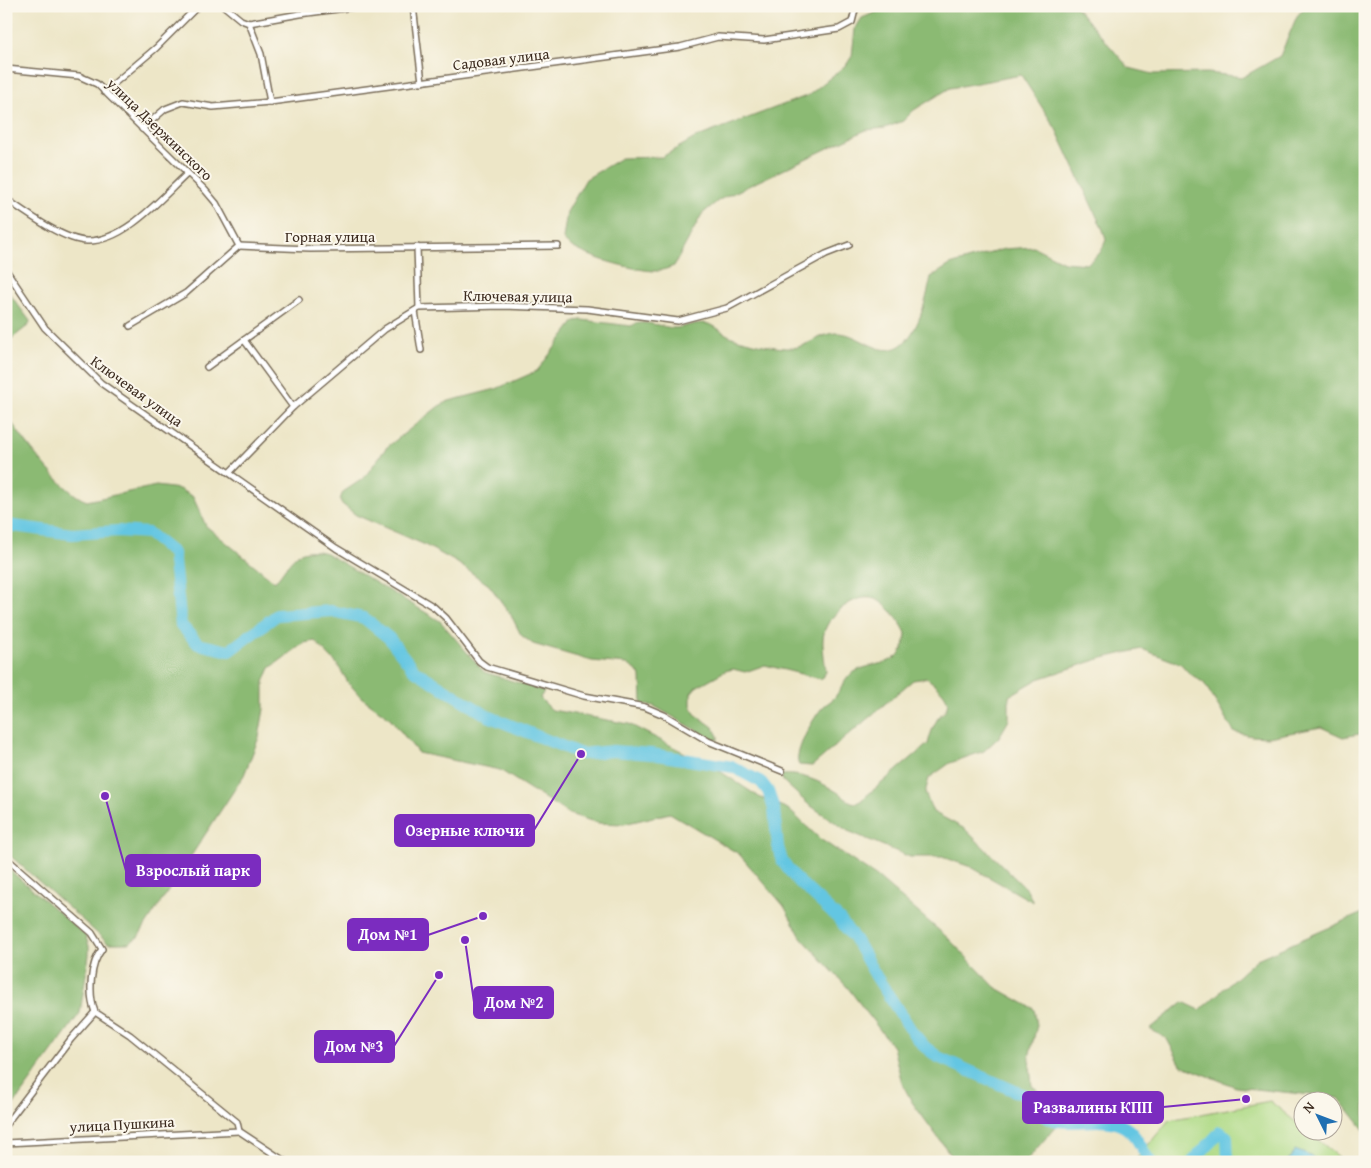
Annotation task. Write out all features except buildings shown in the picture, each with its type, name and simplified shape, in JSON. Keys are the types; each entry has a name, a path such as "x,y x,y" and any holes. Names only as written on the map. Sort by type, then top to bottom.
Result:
{"street":[{"path":"6,9 9,6"},
{"path":"104,92 156,48 198,6"},
{"path":"224,6 241,20 250,24 300,14 361,6"},
{"path":"413,6 422,82"},
{"name":"Садовая улица","path":"142,129 165,108 182,102 213,107 270,102 680,47 718,37 764,40 839,29 852,22 856,6"},
{"path":"250,24 260,50 270,102"},
{"name":"улица Дзержинского","path":"6,69 79,76 92,80 216,203 239,246"},
{"path":"6,198 53,229 87,242 125,230 188,174"},
{"name":"Ключевая улица","path":"417,310 503,306 587,309 678,321 727,308 826,254 849,245"},
{"path":"130,326 186,293 239,246"},
{"name":"Горная улица","path":"239,246 274,248 558,246"},
{"path":"417,247 417,310 421,350"},
{"name":"Ключевая улица","path":"6,270 40,322 80,364 121,397 336,548 434,607 446,618 478,661 487,667 584,696 646,707 664,715 701,737 782,771"},
{"path":"207,367 299,300"},
{"path":"230,472 293,407 386,329 417,310"},
{"path":"244,340 293,407"},
{"path":"6,858 92,933 102,949 95,960 92,985 95,1012 71,1039 6,1124"},
{"path":"95,1012 130,1035 238,1122 239,1132 286,1162"},
{"name":"улица Пушкина","path":"6,1143 239,1132"}],"green space":[{"path":"891,6 1075,6 1129,68 1153,74 1208,73 1243,77 1280,56 1297,16 1306,6 1365,6 1365,733 1343,737 1321,727 1268,737 1234,732 1204,683 1189,673 1181,664 1142,649 1099,659 1038,679 1009,696 1009,720 999,737 984,751 950,763 929,778 925,793 933,812 965,829 1027,890 1033,902 971,867 942,857 910,857 848,831 808,804 783,781 781,775 796,775 817,781 849,801 858,803 928,744 938,718 948,705 942,692 927,678 913,680 812,766 799,765 801,745 814,718 835,697 848,677 858,670 886,662 900,654 906,633 893,613 880,601 868,598 860,599 844,607 831,619 823,637 826,672 821,679 765,665 745,672 733,669 725,671 696,687 691,693 691,705 695,714 713,727 718,736 718,740 714,740 654,706 642,704 641,677 636,670 627,664 592,661 533,644 521,635 511,615 489,585 456,562 423,544 356,515 342,504 340,500 343,492 364,478 386,448 439,406 449,401 496,389 537,371 575,321 582,320 631,326 647,323 670,328 705,323 738,339 786,348 798,347 829,334 841,333 878,348 890,349 901,345 916,326 922,313 931,277 950,265 1004,249 1034,247 1064,262 1087,264 1100,253 1106,240 1103,230 1056,129 1021,75 950,88 914,110 903,121 885,128 866,130 719,200 702,214 674,266 658,271 649,271 622,266 579,251 563,239 567,212 586,179 621,158 662,157 695,138 809,95 847,64 852,56 855,29 862,18"},
{"path":"6,289 30,321 29,325 6,343"},
{"path":"6,414 21,436 54,476 77,496 87,501 156,486 179,489 193,497 206,526 275,582 290,562 301,553 316,551 326,553 440,621 484,672 544,691 540,698 552,710 629,724 718,770 759,797 788,809 820,839 877,877 949,939 995,987 1034,1009 1037,1025 1029,1057 1032,1086 1045,1095 1078,1101 1025,1162 956,1162 912,1102 902,1083 893,1047 848,988 801,937 784,906 739,854 670,813 624,824 598,823 569,814 500,770 418,753 390,718 361,697 348,682 337,664 315,641 304,643 270,668 264,682 264,709 259,737 244,775 138,937 129,943 108,943 6,852 6,720 11,704 6,699"},
{"path":"6,867 85,935 89,946 89,955 80,1013 6,1115"},
{"path":"1365,912 1365,1131 1344,1104 1344,1090 1294,1090 1294,1093 1236,1087 1181,1065 1167,1039 1150,1029 1183,1002 1200,1010 1257,959"},
{"path":"1270,1101 1294,1121 1294,1140 1318,1140 1345,1162 1134,1162 1169,1120"}],"water":[{"path":"1295,1150 1313,1157 1316,1162 1287,1162"}],"waterway":[{"path":"6,525 72,534 118,531 148,533 173,553 181,625 198,644 229,651 277,615 331,611 364,618 389,638 414,670 488,716 581,754 613,751 651,754 733,767 761,782 768,791 774,809 778,847 782,861 796,879 840,920 856,941 913,1033 925,1047 938,1057 1033,1099 1040,1106 1045,1117 1055,1121 1099,1121 1120,1125 1132,1133 1151,1162"},
{"path":"1192,1162 1220,1132 1227,1137 1228,1162"}],"place":[{"name":"Озерные ключи","path":"581,754"},
{"name":"Взрослый парк","path":"105,796"},
{"name":"Дом №1","path":"483,916"},
{"name":"Дом №2","path":"465,940"},
{"name":"Дом №3","path":"439,975"},
{"name":"Развалины КПП","path":"1246,1099"}]}
